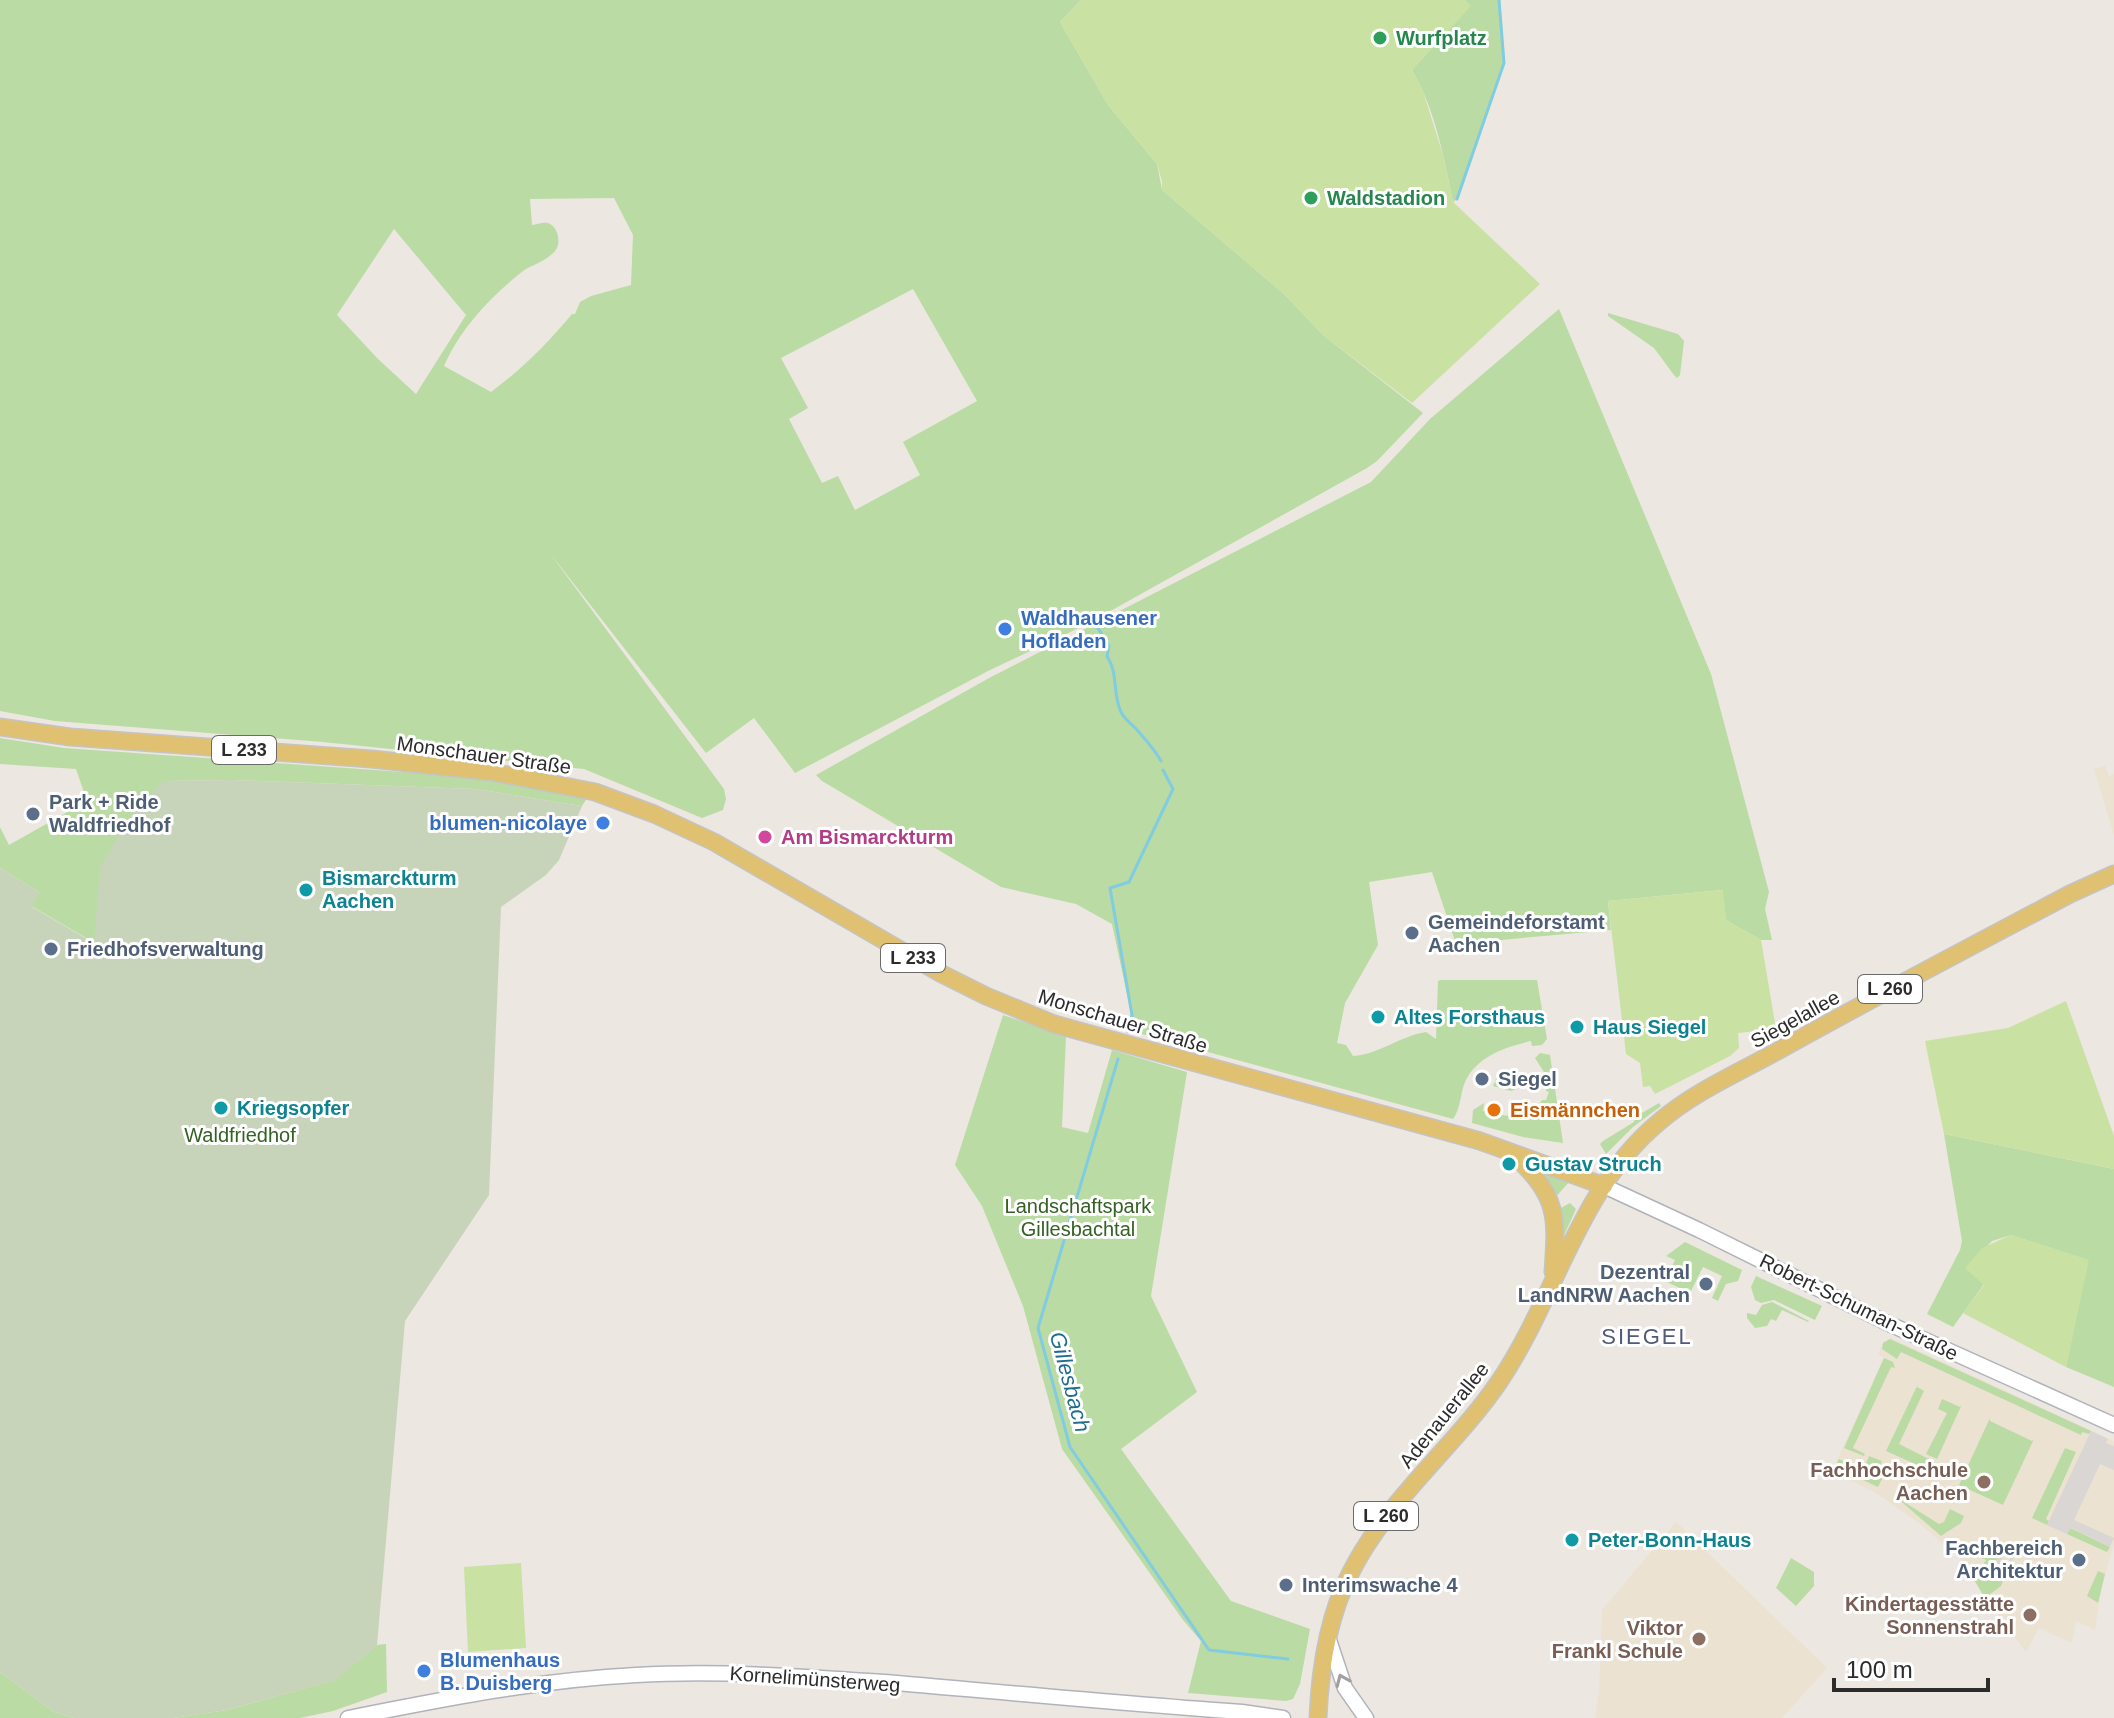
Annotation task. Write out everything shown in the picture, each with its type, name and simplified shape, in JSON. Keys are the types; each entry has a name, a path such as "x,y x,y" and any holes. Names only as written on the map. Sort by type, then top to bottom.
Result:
{"main road":[{"name":"Monschauer Straße","path":"0,727 70,737 371,759 493,772 595,792 654,814 714,842 940,973 1054,1024 1511,1151 1604,1186"},
{"name":"Siegelallee","path":"1604,1186 1641,1139 1660,1121 1694,1098 1910,978 2114,874"},
{"path":"1511,1151 1541,1183 1553,1209 1553,1281"},
{"name":"Adenauerallee","path":"1318,1718 1319,1687 1328,1637 1349,1575 1385,1518 1500,1380 1586,1214 1604,1186"}],"street":[{"name":"Robert-Schuman-Straße","path":"1604,1186 1885,1322 2114,1425"},
{"path":"1328,1637 1345,1688 1366,1718"},
{"name":"Kornelimünsterweg","path":"348,1718 545,1682 717,1673 794,1675 1283,1718"}],"shaded area":[{"path":"2105,766 2109,776 2114,774 2114,835 2094,769"},
{"name":"Fachhochschule Aachen","path":"1891,1338 2114,1441 2114,1544 2102,1585 2095,1630 2076,1621 2072,1643 2039,1628 2026,1652 1979,1589 1970,1573 1971,1568 1920,1524 1876,1493 1832,1471 1884,1357 1878,1354 1883,1342"},
{"path":"2091,1431 2108,1439 2106,1443 2114,1446 2114,1470 2100,1464 2074,1520 2114,1538 2110,1547 2071,1528 2067,1534 2047,1525"},
{"name":"Viktor Frankl Schule","path":"1676,1522 1827,1668 1782,1718 1595,1718 1602,1610"},
{"path":"2003,1547 2006,1548 2000,1564 2007,1567 2013,1552 2016,1553 2004,1578 1986,1570 1991,1560 1996,1562"}],"green space":[{"path":"0,0 1081,0 1060,22 1108,105 1157,164 1162,190 1284,294 1323,335 1423,413 1367,468 1087,624 988,671 795,773 754,718 706,753 549,552 724,789 726,799 723,810 702,818 584,769 323,742 55,721 0,711","holes":["614,198 633,235 631,285 580,302 575,314 544,346 491,392 444,366 459,339 488,302 523,271 548,257 557,248 558,237 553,226 546,223 532,225 530,199","394,229 466,315 416,394 337,315","913,289 977,401 903,442 920,475 855,510 838,476 822,483 789,419 808,408 781,358"]},
{"name":"Waldstadion","path":"1081,0 1465,0 1471,6 1412,70 1422,88 1443,155 1453,202 1540,284 1412,403 1323,335 1284,294 1162,190 1157,164 1108,105 1060,22"},
{"path":"1465,0 1500,0 1505,63 1457,199 1453,202 1433,117 1412,70 1470,6"},
{"path":"1559,309 1711,674 1769,892 1765,909 1772,940 1761,940 1726,920 1722,890 1608,901 1611,930 1456,944 1432,872 1369,882 1378,945 1345,1003 1337,1043 1346,1045 1353,1056 1426,1032 1436,1039 1440,980 1537,980 1547,1039 1542,1045 1532,1046 1531,1041 1502,1050 1477,1065 1465,1082 1453,1119 1127,1030 1131,1013 1112,924 1076,904 1001,887 816,775 991,677 1371,482 1430,419"},
{"path":"1608,313 1678,334 1684,341 1680,375 1677,378 1654,348"},
{"path":"0,738 64,748 507,781 587,798 582,806 476,789 233,780 163,781 95,943 31,906 39,892 0,868 0,827 9,845 87,801 76,769 0,764"},
{"name":"Waldfriedhof","path":"233,780 476,789 582,806 559,860 546,875 501,907 489,1195 405,1321 377,1645 336,1680 227,1710 173,1718 75,1718 54,1712 0,1672 0,868 39,892 32,907 94,943 100,867 128,820 163,781"},
{"path":"1723,890 1726,920 1761,940 1776,1029 1738,1033 1739,1048 1730,1056 1655,1094 1650,1086 1643,1087 1640,1063 1626,1054 1608,901"},
{"path":"2066,1001 2114,1136 2114,1169 1944,1134 1925,1041 2008,1028"},
{"name":"Landschaftspark Gillesbachtal","path":"1003,1015 1066,1036 1062,1127 1088,1133 1112,1050 1187,1072 1151,1296 1197,1392 1121,1449 1231,1601 1310,1629 1300,1684 1293,1699 1188,1693 1201,1641 1062,1449 1023,1306 982,1206 955,1165"},
{"path":"1540,1053 1550,1055 1563,1143 1523,1137 1472,1123 1473,1110 1484,1103 1483,1111 1516,1116 1546,1100 1549,1092 1546,1091 1547,1077 1535,1058"},
{"path":"1510,1071 1520,1076 1519,1088 1511,1091 1493,1086 1496,1079"},
{"path":"1659,1103 1661,1106 1633,1127 1606,1154 1600,1144 1603,1141"},
{"path":"1944,1134 2114,1169 2114,1387 2066,1367 2088,1260 2011,1235 1992,1241 1966,1268 1984,1284 1953,1327 1927,1314 1962,1241"},
{"path":"1539,1171 1569,1182 1554,1199"},
{"path":"1570,1203 1576,1209 1561,1242 1557,1210"},
{"path":"2011,1235 2089,1260 2066,1367 1963,1313 1984,1285 1965,1268 1982,1248"},
{"path":"1685,1242 1742,1270 1738,1281 1726,1284 1718,1301 1712,1298 1722,1276 1703,1267 1690,1293 1665,1281 1675,1260 1666,1256"},
{"path":"1756,1276 1822,1306 1815,1320 1774,1300 1761,1303 1755,1300 1751,1287"},
{"path":"1772,1302 1809,1321 1782,1310 1776,1321 1771,1319 1767,1326 1755,1328 1747,1313 1756,1315 1762,1305"},
{"path":"1890,1339 2091,1431 2089,1434 2082,1432 2081,1435 1901,1352 1897,1359 1882,1349 1883,1343"},
{"path":"1884,1358 1893,1362 1895,1368 1891,1367 1853,1448 1864,1456 1844,1448"},
{"path":"1918,1384 1917,1387 1924,1391 1899,1444 1935,1462 1931,1471 1886,1451"},
{"path":"1942,1399 1960,1407 1962,1404 1937,1459 1926,1454 1947,1413 1938,1409"},
{"path":"1990,1418 1990,1421 2032,1441 2034,1439 2003,1505 1959,1485"},
{"path":"2065,1448 2076,1452 2046,1519 2049,1521 2047,1525 2032,1518"},
{"path":"1869,1456 1882,1461 1879,1468 1886,1471 1878,1487 1835,1467 1839,1459 1863,1470"},
{"path":"1896,1497 1939,1524 1944,1522 1950,1509 1964,1516 1961,1523 1941,1536"},
{"path":"2070,1528 2110,1547 2107,1552 2067,1534"},
{"path":"1986,1541 2003,1547 1996,1562 1986,1570 2004,1578 2001,1586 1985,1598 1970,1573 1972,1568 1980,1571 1986,1560 1978,1556"},
{"path":"1791,1558 1814,1572 1814,1586 1796,1606 1776,1588"},
{"path":"521,1563 526,1648 468,1652 464,1567"},
{"path":"2098,1571 2105,1574 2098,1603 2087,1596"},
{"path":"386,1644 387,1692 333,1711 300,1718 173,1718 227,1710 335,1680 377,1645"},
{"path":"0,1672 54,1712 75,1718 0,1718"}],"waterway":[{"path":"1457,199 1504,63 1499,0"},
{"name":"Gillesbach","path":"1096,625 1109,646 1107,656 1113,670 1121,712 1161,761"},
{"name":"Gillesbach","path":"1128,1032 1132,1015 1110,888 1129,882 1173,789 1163,770"},
{"name":"Gillesbach","path":"1118,1059 1038,1328 1070,1447 1209,1650 1288,1659"}],"place":[{"name":"Wurfplatz","path":"1380,38"},
{"name":"Waldstadion","path":"1311,198"},
{"name":"Waldhausener Hofladen","path":"1005,629"},
{"name":"Park + Ride Waldfriedhof","path":"33,814"},
{"name":"blumen-nicolaye","path":"603,823"},
{"name":"Am Bismarckturm","path":"765,837"},
{"name":"Bismarckturm Aachen","path":"306,890"},
{"name":"Gemeindeforstamt Aachen","path":"1412,933"},
{"name":"Friedhofsverwaltung","path":"51,949"},
{"name":"Altes Forsthaus","path":"1378,1017"},
{"name":"Haus Siegel","path":"1577,1027"},
{"name":"Siegel","path":"1482,1079"},
{"name":"Kriegsopfer","path":"221,1108"},
{"name":"Eismännchen","path":"1494,1110"},
{"name":"Gustav Struch","path":"1509,1164"},
{"name":"Dezentral LandNRW Aachen","path":"1706,1284"},
{"name":"Fachhochschule Aachen","path":"1984,1482"},
{"name":"Peter-Bonn-Haus","path":"1572,1540"},
{"name":"Fachbereich Architektur","path":"2079,1560"},
{"name":"Interimswache 4","path":"1286,1585"},
{"name":"Kindertagesstätte Sonnenstrahl","path":"2030,1615"},
{"name":"Viktor Frankl Schule","path":"1699,1639"},
{"name":"Blumenhaus B. Duisberg","path":"424,1671"}],"district":[{"name":"SIEGEL","path":"1647,1336"}]}
